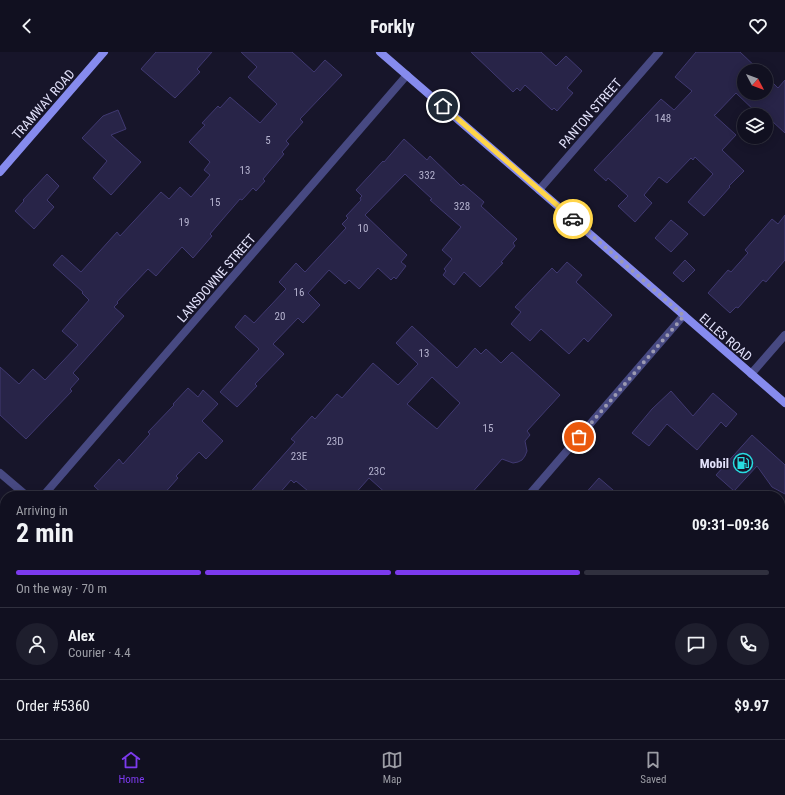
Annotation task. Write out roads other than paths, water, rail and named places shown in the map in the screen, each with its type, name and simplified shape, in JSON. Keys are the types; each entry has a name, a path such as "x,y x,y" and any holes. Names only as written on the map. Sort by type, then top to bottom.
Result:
{"main road":[{"name":"TRAMWAY ROAD","path":"0,172 104,52"},
{"name":"ELLES ROAD","path":"380,52 785,403"}],"street":[{"name":"PANTON STREET","path":"539,190 659,52"},
{"name":"LANSDOWNE STREET","path":"46,491 407,75"},
{"path":"532,491 684,316"},
{"path":"751,374 785,335"},
{"path":"0,473 21,491"}],"place":[{"name":"Mobil","path":"743,463"}]}
